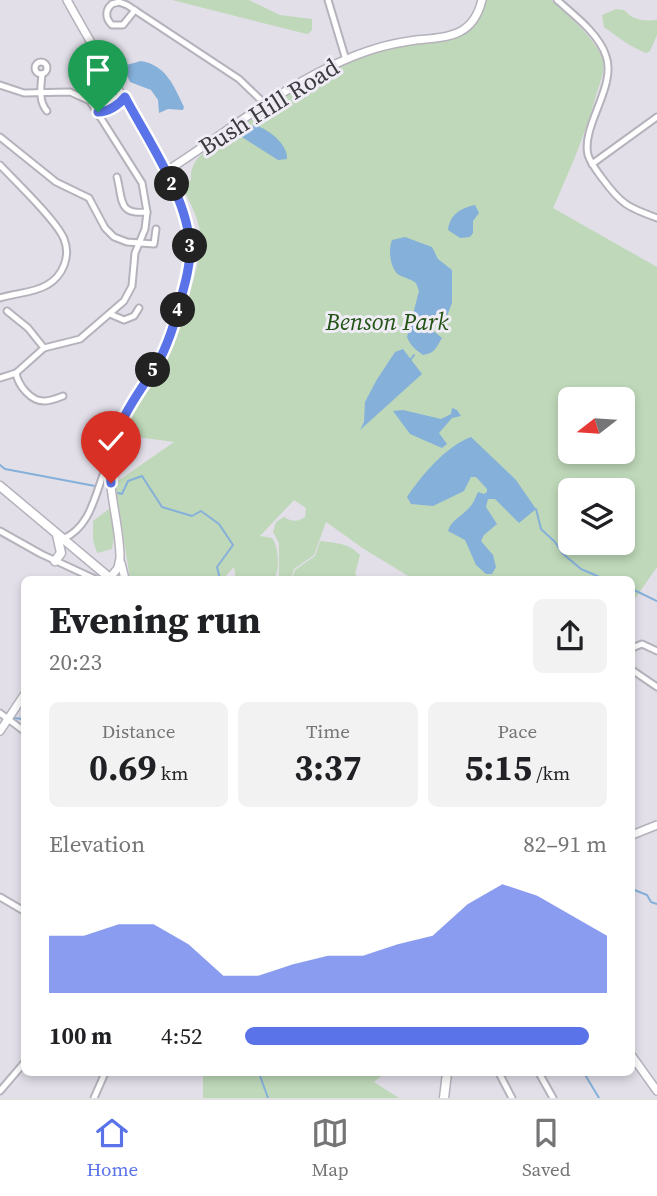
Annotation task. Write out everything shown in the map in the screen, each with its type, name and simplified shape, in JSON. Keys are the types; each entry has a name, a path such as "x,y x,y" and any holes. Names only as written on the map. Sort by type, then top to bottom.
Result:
{"main road":[{"path":"0,486 105,576"},
{"path":"55,561 61,553 60,538"},
{"path":"444,1098 447,1076"}],"street":[{"path":"60,538 72,535 83,524 110,461 116,433 124,414 155,368 169,340 188,271 190,250 186,220 165,172 125,97 67,0"},
{"path":"328,0 346,60"},
{"name":"Bush Hill Road","path":"165,172 266,104 346,60 386,46 441,38 460,32 476,19 482,0"},
{"path":"557,0 586,27 606,56 607,75 588,144 592,164 621,202 629,208 657,218"},
{"path":"135,10 123,26 112,24 107,18 109,7 115,2 123,3 135,10 239,79 266,104"},
{"path":"42,74 41,92 43,106 47,111"},
{"path":"0,85 24,93 65,91 79,94 90,101 142,183 148,212 145,229 138,244 130,292 124,301 80,339 44,348 16,373 0,378"},
{"path":"98,112 104,112 121,103 125,97"},
{"path":"592,164 657,117"},
{"path":"0,136 56,182 89,198 111,234 123,242 154,244 156,229"},
{"path":"0,165 61,232 67,253 61,272 48,285 0,298"},
{"path":"117,177 127,211 148,212"},
{"path":"110,314 124,320 134,316 139,308"},
{"path":"7,311 28,328 44,348"},
{"path":"16,373 20,386 40,400 45,402 63,396"},
{"path":"110,461 120,558 120,564 111,576"},
{"path":"0,531 88,576"},
{"path":"120,558 124,576"},
{"path":"635,647 642,644 657,652"},
{"path":"635,672 657,687"},
{"path":"0,731 21,699"},
{"path":"0,713 21,729"},
{"path":"635,834 657,825"},
{"path":"0,897 21,909"},
{"path":"635,1060 657,1091"},
{"path":"0,1091 21,1066"},
{"path":"94,1098 104,1076"},
{"path":"501,1076 512,1098"},
{"path":"541,1076 553,1098"}],"green space":[{"path":"172,0 249,0 280,15 312,19 312,30 308,34 303,33"},
{"name":"Benson Park","path":"486,0 551,0 589,37 600,53 603,61 602,77 588,122 553,208 657,267 657,567 635,599 635,576 408,576 326,522 314,555 294,569 292,576 279,576 279,543 273,532 276,522 284,517 295,521 305,517 306,508 294,500 260,536 272,538 276,547 278,564 276,576 236,576 234,567 226,576 130,576 115,483 174,442 122,435 131,415 167,360 178,334 200,255 201,237 197,220 182,187 191,180 194,165 203,153 229,138 229,135 287,92 354,58 386,47 464,34 479,20"},
{"path":"616,9 624,10 639,20 657,20 657,35 650,51 646,53 635,48 604,27 602,15"},
{"path":"109,509 115,530 112,549 97,553 93,540 93,521"},
{"path":"320,541 347,546 360,555 357,576 293,576 295,570 315,556"},
{"path":"203,1076 381,1076 374,1082 399,1098 203,1098"}],"water":[{"path":"141,61 150,63 163,72 177,92 183,110 168,109 159,113 158,100 151,90 130,82 123,66"},
{"path":"255,125 276,138 284,148 287,159 278,160 242,137 241,134 247,127"},
{"path":"475,205 479,213 473,221 473,233 470,237 460,238 448,230 457,213"},
{"path":"405,237 432,247 438,259 452,270 452,303 447,316 436,314 431,322 431,329 442,338 433,351 423,355 407,337 419,291 416,283 396,272 391,259 392,240"},
{"path":"403,349 422,374 360,430 364,422 365,402 376,381 395,352"},
{"path":"452,408 461,416 452,418 439,433 447,444 442,448 410,434 393,411 403,410 441,419 451,414"},
{"path":"471,437 516,480 536,509 519,523 495,499 488,499 486,507 497,524 481,541 493,555 496,567 492,574 486,574 476,565 465,540 448,531 454,521 471,506 478,492 487,492 476,477 471,477 464,491 433,506 411,504 407,497 443,455"}],"waterway":[{"path":"411,359 414,355"},
{"path":"0,465 5,469 95,486"},
{"path":"118,493 122,494 128,481 142,476 162,507 192,516 201,511 219,524 233,545 217,567 219,576"},
{"path":"536,509 541,529 562,553 581,569 597,576"},
{"path":"635,590 657,601"},
{"path":"12,718 21,719"},
{"path":"635,890 647,895 651,902 657,904"},
{"path":"260,1076 268,1098"},
{"path":"586,1076 599,1098"}],"route":[{"path":"98,112 104,112 121,103 125,97 180,203 188,230 190,250 186,281 169,340 155,368 124,414 116,433 110,461 111,483"}]}
